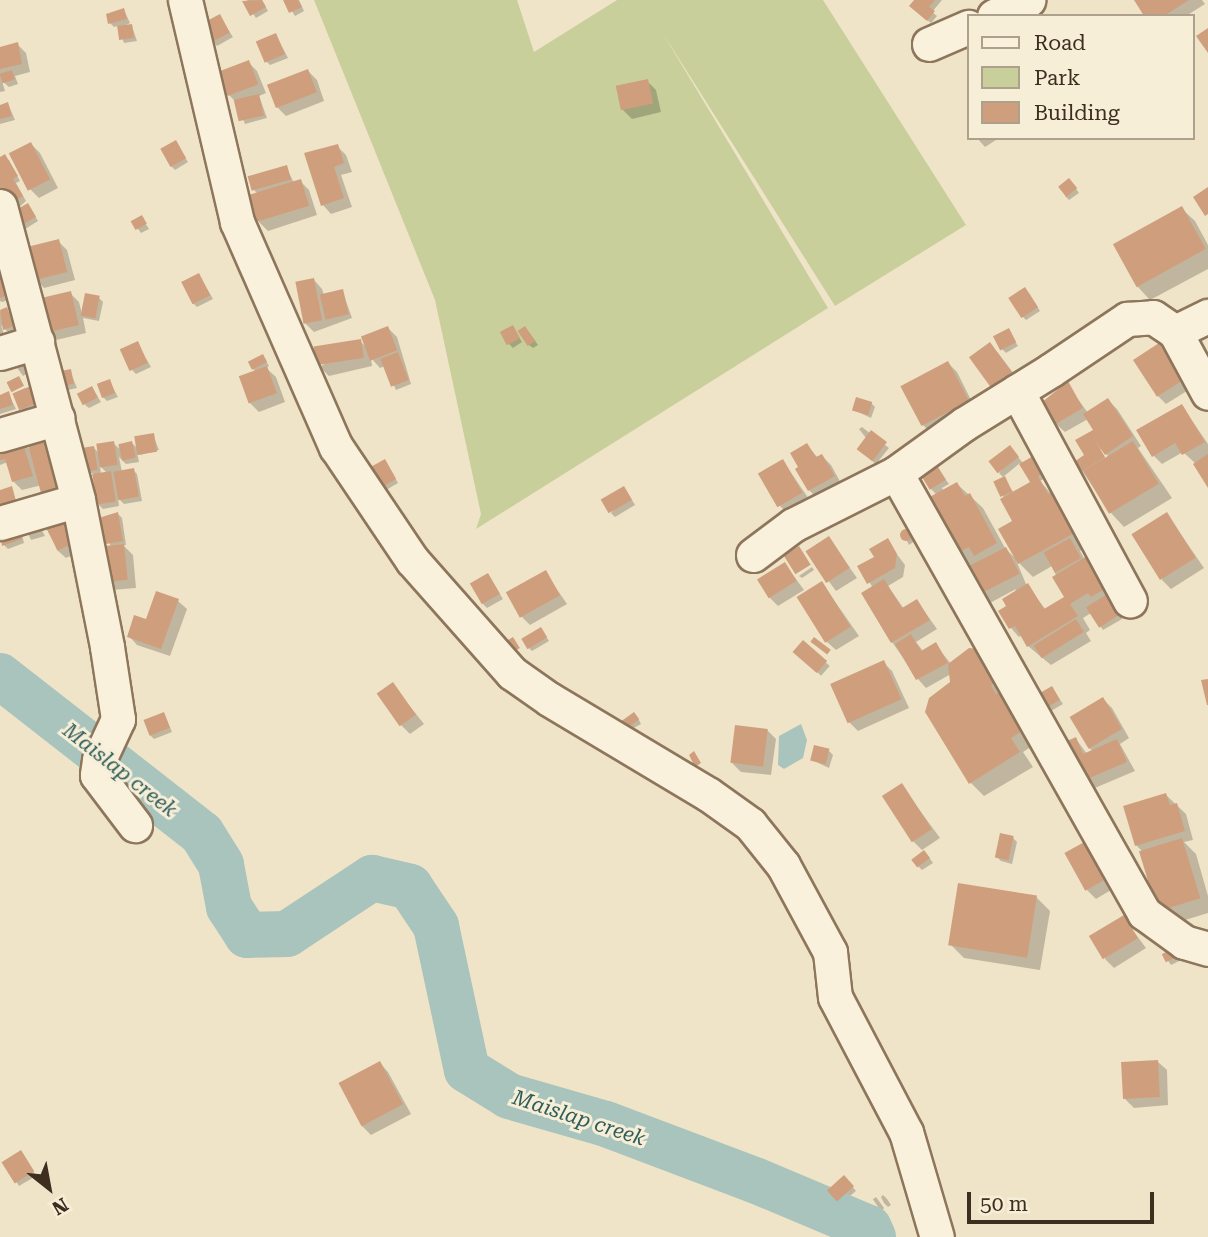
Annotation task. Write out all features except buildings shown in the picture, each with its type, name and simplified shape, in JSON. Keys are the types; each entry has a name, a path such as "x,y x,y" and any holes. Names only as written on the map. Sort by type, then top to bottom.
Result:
{"street":[{"path":"185,0 237,222 336,447 374,508 412,560 512,673 549,699 708,794 750,824 783,865 830,952 835,997 906,1132 937,1237"},
{"path":"998,14 1029,0"},
{"path":"929,44 967,27"},
{"path":"0,206 8,264 37,342 78,500 118,719 97,775 135,825"},
{"path":"1175,332 1208,316"},
{"path":"752,555 793,525 896,473 964,424 1127,319 1153,317 1175,332 1208,393"},
{"path":"0,353 37,342"},
{"path":"1017,391 1130,601"},
{"path":"0,435 58,418"},
{"path":"896,473 1144,913 1184,942 1208,949"},
{"path":"0,523 78,500"}],"green space":[{"path":"314,0 517,0 534,52 617,0 823,0 966,225 835,306 662,32 828,308 476,529 481,514 435,300"}],"water":[{"path":"801,724 807,740 803,758 784,769 778,765 779,736"}],"waterway":[{"name":"Maislap creek","path":"0,676 202,834 221,865 229,907 247,935 287,934 372,878 410,887 436,926 467,1070 509,1096 606,1124 757,1181 869,1228 873,1237"}]}
